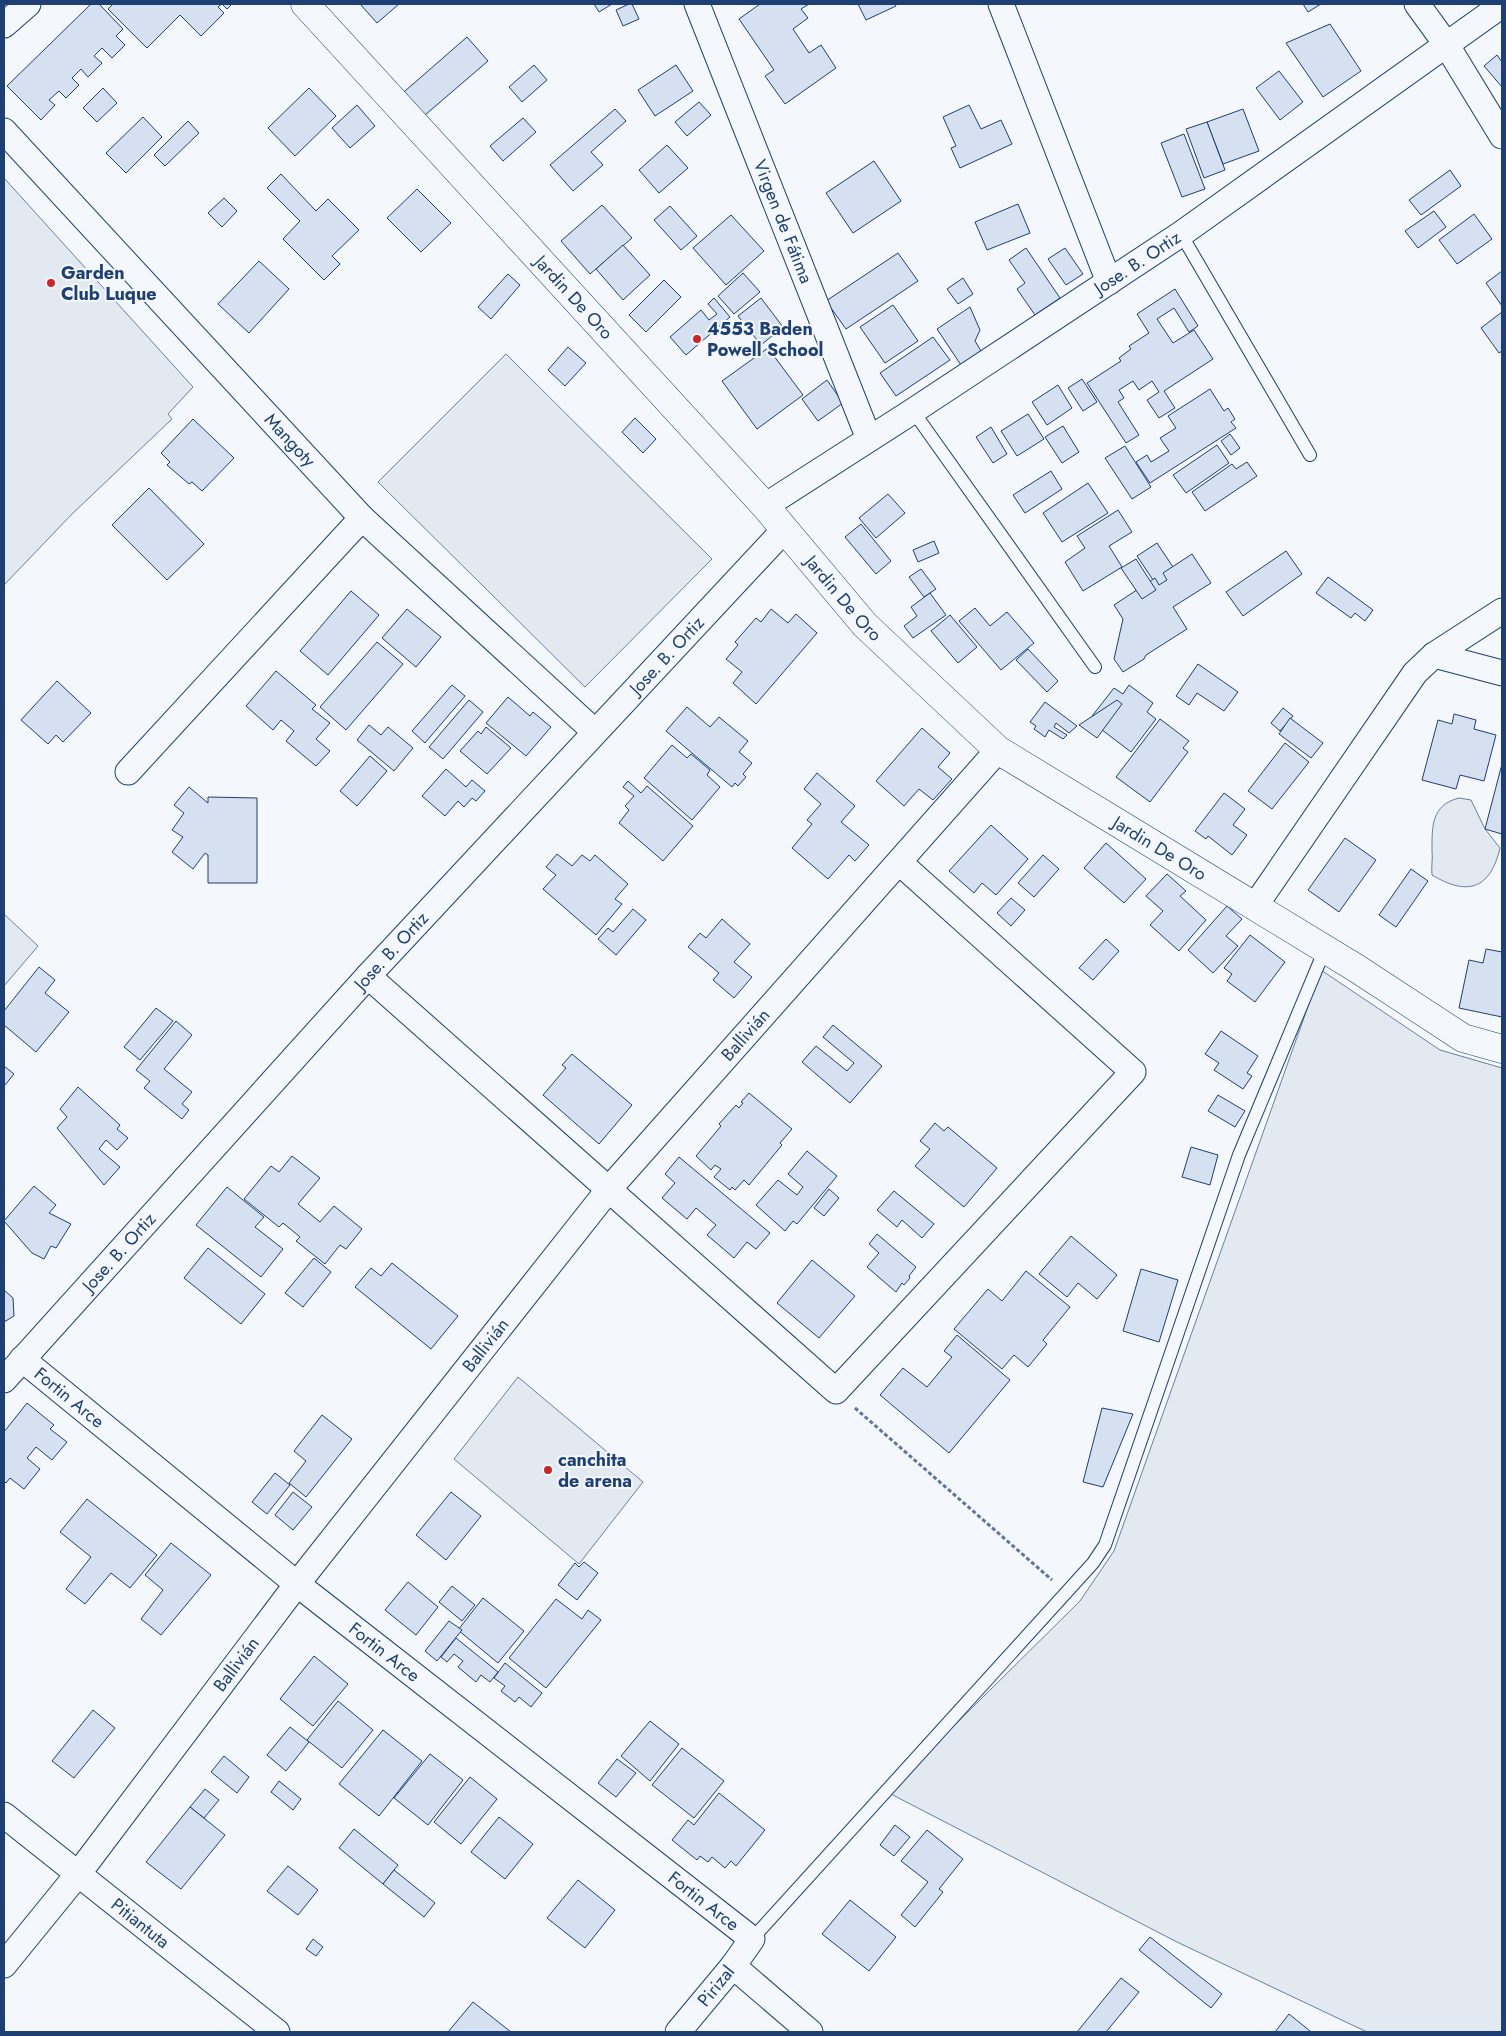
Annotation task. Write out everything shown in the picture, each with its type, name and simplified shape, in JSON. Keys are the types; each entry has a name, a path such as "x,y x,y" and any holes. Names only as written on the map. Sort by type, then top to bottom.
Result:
{"street":[{"path":"4,25 28,4"},
{"name":"Jardin De Oro","path":"305,4 765,506 865,625 998,750 1325,949 1463,1038 1502,1049"},
{"name":"Virgen de Fátima","path":"698,4 869,439"},
{"path":"1001,4 1109,282"},
{"path":"1417,4 1446,44 1502,136"},
{"name":"Jose. B. Ortiz","path":"765,506 914,411 1181,234 1502,6"},
{"name":"Mangoty","path":"4,130 362,518 594,731"},
{"path":"128,772 362,518"},
{"name":"Jose. B. Ortiz","path":"4,1380 368,976 594,731 785,529"},
{"path":"1255,906 1415,673 1434,656 1502,611"},
{"path":"1434,656 1502,673"},
{"name":"Ballivián","path":"4,1965 78,1874 297,1584 609,1190 998,750"},
{"path":"368,976 836,1391 1133,1072 900,863"},
{"name":"Fortin Arce","path":"22,1359 297,1584 752,1939"},
{"name":"Pitiantuta","path":"4,1815 277,2032"},
{"name":"Pirizal","path":"678,2032 733,1966 752,1939"},
{"path":"733,1966 810,2032"}],"lane":[{"path":"1181,234 1310,455"},
{"path":"914,411 1096,667"},
{"path":"752,1939 1093,1563 1105,1545 1239,1155 1325,949"}],"path":[{"path":"836,1391 1066,1593"}],"shaded area":[{"name":"Garden Club Luque","path":"4,178 193,387 168,414 172,419 72,514 4,585"},
{"path":"506,354 712,559 585,687 378,482"},
{"path":"1459,798 1471,800 1485,829 1500,848 1490,873 1483,881 1466,887 1456,886 1432,875 1432,834 1435,818 1443,806"},
{"path":"4,914 38,946 4,986"},
{"path":"1321,970 1440,1050 1502,1068 1502,2032 1367,2032 1177,1942 887,1792 1080,1601 1114,1551"},
{"name":"canchita de arena","path":"518,1377 643,1482 579,1564 454,1459"}],"building":[{"path":"91,4 99,4 123,29 116,36 125,45 112,58 102,48 94,56 102,63 88,77 81,69 72,78 79,85 66,98 59,91 49,100 55,105 41,120 7,86"},
{"path":"113,4 222,4 218,7 224,13 201,36 180,15 147,48 108,9"},
{"path":"222,4 232,4 227,9"},
{"path":"360,4 399,4 377,23"},
{"path":"594,4 612,4 599,12"},
{"path":"632,4 639,19 623,26 616,10"},
{"path":"760,4 809,4 801,9 808,18 793,29 809,53 821,45 836,68 785,104 765,76 774,70 739,19"},
{"path":"858,4 895,4 896,6 866,20"},
{"path":"1303,4 1321,4 1308,12"},
{"path":"1330,24 1361,71 1323,97 1286,43"},
{"path":"467,37 488,61 418,121 397,98"},
{"path":"1497,55 1502,62 1502,87 1484,66"},
{"path":"534,65 547,80 522,102 509,87"},
{"path":"676,65 693,91 655,116 638,90"},
{"path":"1279,71 1303,102 1280,120 1256,88"},
{"path":"103,88 117,103 97,122 83,108"},
{"path":"309,88 336,116 295,156 268,128"},
{"path":"699,102 711,115 687,136 675,122"},
{"path":"357,105 375,126 350,148 332,128"},
{"path":"969,105 981,129 1001,120 1012,144 960,168 951,148 956,146 943,117"},
{"path":"615,109 626,121 591,152 603,165 573,191 550,165"},
{"path":"1243,109 1259,151 1223,164 1207,122"},
{"path":"143,117 162,137 126,173 106,153"},
{"path":"523,118 536,132 503,161 490,146"},
{"path":"188,121 199,133 165,166 154,155"},
{"path":"1207,122 1225,170 1204,178 1186,129"},
{"path":"1184,134 1205,189 1182,197 1161,143"},
{"path":"667,145 688,168 659,193 639,170"},
{"path":"874,161 901,201 853,233 826,193"},
{"path":"1450,170 1461,186 1421,215 1409,200"},
{"path":"281,174 316,211 328,199 359,230 332,256 340,264 324,280 283,239 300,221 267,188"},
{"path":"417,189 451,223 421,252 387,218"},
{"path":"224,198 237,211 222,227 208,213"},
{"path":"1018,204 1030,233 987,250 975,222"},
{"path":"602,205 632,238 590,274 561,241"},
{"path":"670,206 697,236 681,250 654,220"},
{"path":"1434,211 1446,227 1418,248 1405,231"},
{"path":"1474,214 1492,239 1457,264 1439,240"},
{"path":"731,215 764,251 726,285 693,248"},
{"path":"623,245 650,275 623,300 596,269"},
{"path":"1026,248 1060,298 1035,315 1017,289 1025,283 1009,260"},
{"path":"1065,248 1083,274 1066,285 1048,259"},
{"path":"898,253 918,281 846,329 826,301"},
{"path":"259,261 289,289 249,333 218,304"},
{"path":"1502,271 1502,306 1486,283"},
{"path":"743,273 760,292 734,314 718,296"},
{"path":"508,274 520,285 491,319 478,307"},
{"path":"963,278 973,294 958,304 947,289"},
{"path":"664,280 681,297 646,332 629,315"},
{"path":"1175,289 1198,326 1189,332 1174,308 1157,319 1173,343 1194,330 1213,359 1164,391 1175,408 1159,418 1147,400 1159,392 1152,381 1139,390 1133,381 1119,390 1124,398 1118,402 1139,435 1126,443 1087,383 1121,361 1119,358 1131,349 1129,346 1149,333 1137,314"},
{"path":"714,298 730,317 686,355 670,337 701,310 709,320 717,314 708,304"},
{"path":"761,298 783,327 761,345 738,316"},
{"path":"893,305 918,341 885,363 860,327"},
{"path":"970,307 980,330 975,341 981,351 961,365 937,329"},
{"path":"1502,312 1502,351 1499,353 1481,328"},
{"path":"933,337 950,360 896,396 880,373"},
{"path":"568,347 586,363 565,386 548,370"},
{"path":"768,348 803,395 757,429 722,381"},
{"path":"1082,379 1097,402 1083,411 1068,388"},
{"path":"827,380 843,403 818,421 802,399"},
{"path":"1058,385 1072,408 1047,425 1032,402"},
{"path":"1210,389 1224,411 1228,408 1235,419 1231,422 1236,428 1150,483 1136,462 1147,455 1151,462 1169,451 1160,438 1176,428 1168,416"},
{"path":"1028,414 1044,439 1017,456 1001,431"},
{"path":"635,418 656,439 643,453 622,432"},
{"path":"193,419 234,458 202,491 192,482 189,484 167,465 170,462 161,453"},
{"path":"1063,426 1079,452 1062,463 1045,437"},
{"path":"991,427 1007,454 993,463 976,437"},
{"path":"1230,434 1240,448 1231,455 1221,441"},
{"path":"1217,445 1229,463 1186,493 1173,475"},
{"path":"1125,446 1151,487 1132,499 1105,458"},
{"path":"1247,462 1257,476 1205,511 1192,492 1232,464 1236,469"},
{"path":"1051,471 1062,489 1025,513 1013,495"},
{"path":"1088,483 1108,513 1062,542 1043,513"},
{"path":"149,488 204,544 167,580 112,525"},
{"path":"888,494 905,513 876,538 859,518"},
{"path":"1118,510 1132,532 1109,546 1122,567 1083,591 1065,562 1085,548 1077,536"},
{"path":"861,524 891,561 876,574 845,537"},
{"path":"934,541 939,553 918,562 913,550"},
{"path":"1157,543 1179,576 1159,589 1137,556"},
{"path":"1286,551 1302,574 1243,616 1226,592"},
{"path":"1192,554 1211,583 1173,607 1187,629 1123,672 1114,659 1123,619 1114,605 1155,578 1159,585 1167,580 1163,573"},
{"path":"1136,559 1156,590 1142,599 1121,568"},
{"path":"921,569 936,589 924,597 909,577"},
{"path":"1328,577 1373,610 1365,621 1355,613 1351,618 1316,593"},
{"path":"351,591 379,615 328,675 300,651"},
{"path":"930,593 946,615 913,638 904,626 917,616 911,607"},
{"path":"975,608 990,626 1007,612 1034,643 1001,670 959,621"},
{"path":"407,609 441,637 416,667 382,638"},
{"path":"771,609 788,623 796,614 817,633 756,704 733,683 742,672 726,659 738,645 735,642 756,618 761,622"},
{"path":"950,615 977,647 958,663 931,631"},
{"path":"377,642 403,664 346,730 320,707"},
{"path":"1028,649 1058,681 1047,692 1016,660"},
{"path":"1198,664 1238,692 1224,711 1197,693 1189,705 1176,696"},
{"path":"276,671 316,705 312,709 330,723 316,739 330,751 316,766 286,741 294,731 281,720 273,730 246,706"},
{"path":"57,681 91,713 63,742 56,735 48,744 21,720"},
{"path":"452,685 465,696 425,743 412,731"},
{"path":"1129,685 1153,703 1147,712 1156,719 1131,752 1089,720 1114,688 1123,694"},
{"path":"508,697 530,716 533,712 551,727 526,756 486,723"},
{"path":"469,700 483,712 443,759 429,747"},
{"path":"1117,700 1122,704 1097,738 1079,725"},
{"path":"1045,702 1077,726 1069,733 1056,723 1054,727 1067,735 1063,739 1049,730 1045,737 1034,729 1036,726 1030,722"},
{"path":"687,707 710,727 719,717 748,741 739,752 752,763 743,774 746,777 738,786 735,783 732,787 666,731"},
{"path":"1283,708 1293,716 1280,731 1271,723"},
{"path":"1454,714 1476,720 1474,729 1496,735 1484,781 1460,775 1456,789 1422,780 1438,720 1452,724"},
{"path":"1290,718 1323,743 1311,758 1279,734"},
{"path":"1160,719 1189,741 1183,748 1188,752 1150,802 1116,777"},
{"path":"369,725 381,735 388,727 413,748 394,771 357,740"},
{"path":"486,727 511,748 487,774 460,751 478,731 481,734"},
{"path":"922,728 950,753 938,767 952,779 933,800 919,789 904,806 876,781"},
{"path":"1285,743 1309,762 1272,809 1248,791"},
{"path":"672,745 687,758 691,754 710,770 707,775 720,787 692,820 644,778"},
{"path":"370,756 387,771 357,806 340,791"},
{"path":"1502,764 1502,834 1485,829"},
{"path":"446,769 466,787 472,780 485,791 476,801 472,798 464,807 458,801 445,816 422,796"},
{"path":"817,773 855,806 841,822 869,845 855,861 849,855 828,879 792,848 812,824 807,820 821,804 804,789"},
{"path":"628,781 641,793 647,786 693,826 663,861 619,823 629,810 625,806 634,796 623,787"},
{"path":"189,787 208,803 208,797 257,798 257,883 208,883 208,855 205,853 193,869 172,852 183,837 172,830 184,813 174,805"},
{"path":"1224,793 1245,809 1233,825 1247,835 1232,855 1208,836 1206,839 1195,831"},
{"path":"991,825 1028,859 996,895 982,883 974,893 949,871"},
{"path":"1345,838 1376,860 1339,912 1308,890"},
{"path":"1106,843 1146,879 1124,903 1084,868"},
{"path":"557,854 572,866 582,855 590,861 595,855 628,884 615,899 622,904 596,935 543,889 556,875 546,867"},
{"path":"1043,855 1059,869 1034,897 1018,883"},
{"path":"1411,869 1428,881 1396,927 1379,915"},
{"path":"1167,874 1186,891 1180,896 1206,920 1179,951 1150,925 1163,911 1146,896"},
{"path":"1011,898 1025,910 1011,926 997,913"},
{"path":"1227,906 1242,919 1226,936 1238,946 1213,973 1188,950"},
{"path":"633,909 646,920 616,955 598,939 608,928 613,932"},
{"path":"722,919 750,944 734,962 752,977 734,998 713,980 719,973 688,947 700,933 706,938"},
{"path":"1250,935 1285,962 1255,1002 1227,981 1232,974 1224,968"},
{"path":"1106,939 1119,951 1093,980 1079,968"},
{"path":"1486,949 1502,952 1502,1017 1459,1008 1469,960 1483,963"},
{"path":"39,967 55,980 45,993 69,1012 36,1052 4,1025 4,1011"},
{"path":"156,1008 173,1021 140,1060 124,1047"},
{"path":"176,1021 192,1035 164,1069 192,1092 182,1104 189,1110 182,1119 144,1088 150,1081 136,1070"},
{"path":"833,1025 882,1066 850,1103 802,1062 816,1046 847,1071 854,1063 823,1037"},
{"path":"1221,1031 1258,1056 1247,1073 1252,1076 1243,1089 1214,1070 1219,1063 1205,1054"},
{"path":"572,1054 632,1105 599,1144 543,1095 566,1068 562,1065"},
{"path":"4,1066 14,1074 5,1085 4,1083"},
{"path":"78,1087 120,1125 117,1129 128,1138 117,1150 106,1140 99,1149 120,1167 104,1185 57,1128 67,1117 60,1109"},
{"path":"749,1093 792,1129 780,1143 782,1145 749,1185 744,1180 735,1190 732,1187 730,1190 714,1177 721,1169 715,1165 711,1170 696,1156 721,1126 719,1124 736,1105 739,1108 743,1103 741,1102"},
{"path":"1218,1095 1245,1111 1235,1127 1208,1111"},
{"path":"935,1123 944,1131 948,1127 997,1168 964,1207 915,1166 930,1149 920,1141"},
{"path":"1191,1147 1218,1155 1210,1185 1182,1177"},
{"path":"807,1151 837,1176 797,1224 793,1221 785,1231 756,1205 778,1180 797,1195 803,1187 788,1174"},
{"path":"292,1156 320,1178 298,1204 320,1222 334,1206 362,1229 346,1249 340,1245 325,1264 296,1241 300,1237 283,1223 279,1227 244,1199 271,1166 279,1172"},
{"path":"679,1157 770,1233 756,1249 747,1242 734,1258 707,1235 716,1225 696,1208 687,1219 662,1198 675,1183 665,1174"},
{"path":"34,1186 56,1205 49,1213 71,1224 56,1248 51,1246 44,1259 32,1253 4,1221"},
{"path":"227,1187 264,1217 255,1227 283,1249 261,1277 196,1225"},
{"path":"829,1189 839,1198 824,1216 814,1208"},
{"path":"894,1191 934,1224 922,1238 902,1220 897,1227 877,1210"},
{"path":"877,1234 916,1267 909,1276 910,1278 904,1285 902,1283 896,1292 867,1267 879,1253 869,1244"},
{"path":"1071,1236 1117,1275 1097,1299 1078,1283 1067,1297 1039,1274"},
{"path":"208,1248 265,1294 241,1324 184,1278"},
{"path":"314,1258 331,1272 303,1307 285,1293"},
{"path":"812,1260 855,1296 819,1338 777,1303"},
{"path":"392,1263 458,1316 431,1349 355,1287 371,1268 381,1276"},
{"path":"1141,1269 1178,1280 1159,1342 1123,1331"},
{"path":"1026,1271 1070,1307 1043,1340 1047,1344 1028,1367 1014,1355 1002,1369 954,1329 988,1289 1002,1301"},
{"path":"4,1290 13,1298 14,1316 4,1322"},
{"path":"957,1335 1010,1380 949,1453 880,1395 903,1368 927,1387 952,1357 944,1351"},
{"path":"27,1403 54,1425 50,1429 67,1442 52,1460 36,1447 27,1458 40,1469 24,1489 10,1478 6,1483 4,1481 4,1432"},
{"path":"1102,1408 1133,1414 1103,1487 1083,1482"},
{"path":"322,1415 352,1439 306,1497 289,1483 306,1461 294,1451"},
{"path":"275,1473 290,1485 267,1514 252,1502"},
{"path":"293,1492 312,1507 293,1530 275,1515"},
{"path":"451,1492 481,1516 446,1560 416,1535"},
{"path":"87,1499 157,1555 130,1588 111,1573 85,1604 66,1589 91,1557 60,1532"},
{"path":"171,1543 211,1575 161,1635 141,1619 163,1590 145,1575"},
{"path":"584,1562 598,1573 577,1600 558,1585 575,1563 579,1567"},
{"path":"408,1582 438,1607 416,1635 385,1610"},
{"path":"452,1586 475,1605 462,1621 439,1602"},
{"path":"483,1598 524,1631 498,1663 458,1630"},
{"path":"556,1599 582,1619 588,1610 601,1620 546,1688 509,1658"},
{"path":"449,1621 462,1630 437,1661 425,1651"},
{"path":"456,1638 498,1672 490,1682 481,1675 476,1682 458,1667 463,1661 454,1654 447,1662 441,1657"},
{"path":"314,1656 348,1684 313,1726 280,1699"},
{"path":"505,1663 542,1693 531,1707 519,1697 515,1702 501,1691 505,1686 494,1678"},
{"path":"338,1701 373,1730 342,1768 307,1740"},
{"path":"93,1710 115,1728 74,1778 52,1761"},
{"path":"650,1721 679,1744 650,1781 621,1756"},
{"path":"290,1727 309,1742 286,1771 267,1755"},
{"path":"383,1730 422,1761 379,1816 339,1784"},
{"path":"682,1748 724,1781 694,1818 652,1785"},
{"path":"430,1754 463,1780 428,1825 394,1798"},
{"path":"224,1756 249,1777 237,1793 211,1772"},
{"path":"617,1759 636,1773 616,1797 598,1783"},
{"path":"470,1777 497,1799 461,1844 434,1822"},
{"path":"279,1781 301,1799 293,1810 271,1792"},
{"path":"205,1789 219,1800 204,1818 190,1807"},
{"path":"719,1793 765,1830 736,1866 731,1861 725,1868 712,1857 708,1862 700,1856 697,1860 672,1840 688,1820 694,1825"},
{"path":"190,1807 225,1835 181,1889 146,1862"},
{"path":"499,1817 533,1844 505,1879 471,1852"},
{"path":"895,1825 910,1837 894,1856 880,1845"},
{"path":"354,1829 398,1865 383,1884 339,1848"},
{"path":"927,1830 963,1859 939,1889 943,1892 915,1927 901,1915 928,1882 901,1861"},
{"path":"288,1866 318,1890 298,1915 267,1891"},
{"path":"394,1870 435,1903 424,1917 383,1884"},
{"path":"578,1880 615,1910 585,1948 547,1918"},
{"path":"850,1900 896,1937 869,1971 822,1934"},
{"path":"1150,1937 1222,1994 1211,2008 1139,1950"},
{"path":"313,1939 323,1947 316,1956 306,1949"},
{"path":"1121,1978 1139,1992 1106,2032 1077,2032"},
{"path":"473,2002 511,2032 448,2032"},
{"path":"1289,2014 1310,2031 1310,2032 1275,2032"}],"place":[{"name":"Garden Club Luque","path":"51,283"},
{"name":"4553 Baden Powell School","path":"697,339"},
{"name":"canchita de arena","path":"548,1470"}]}
